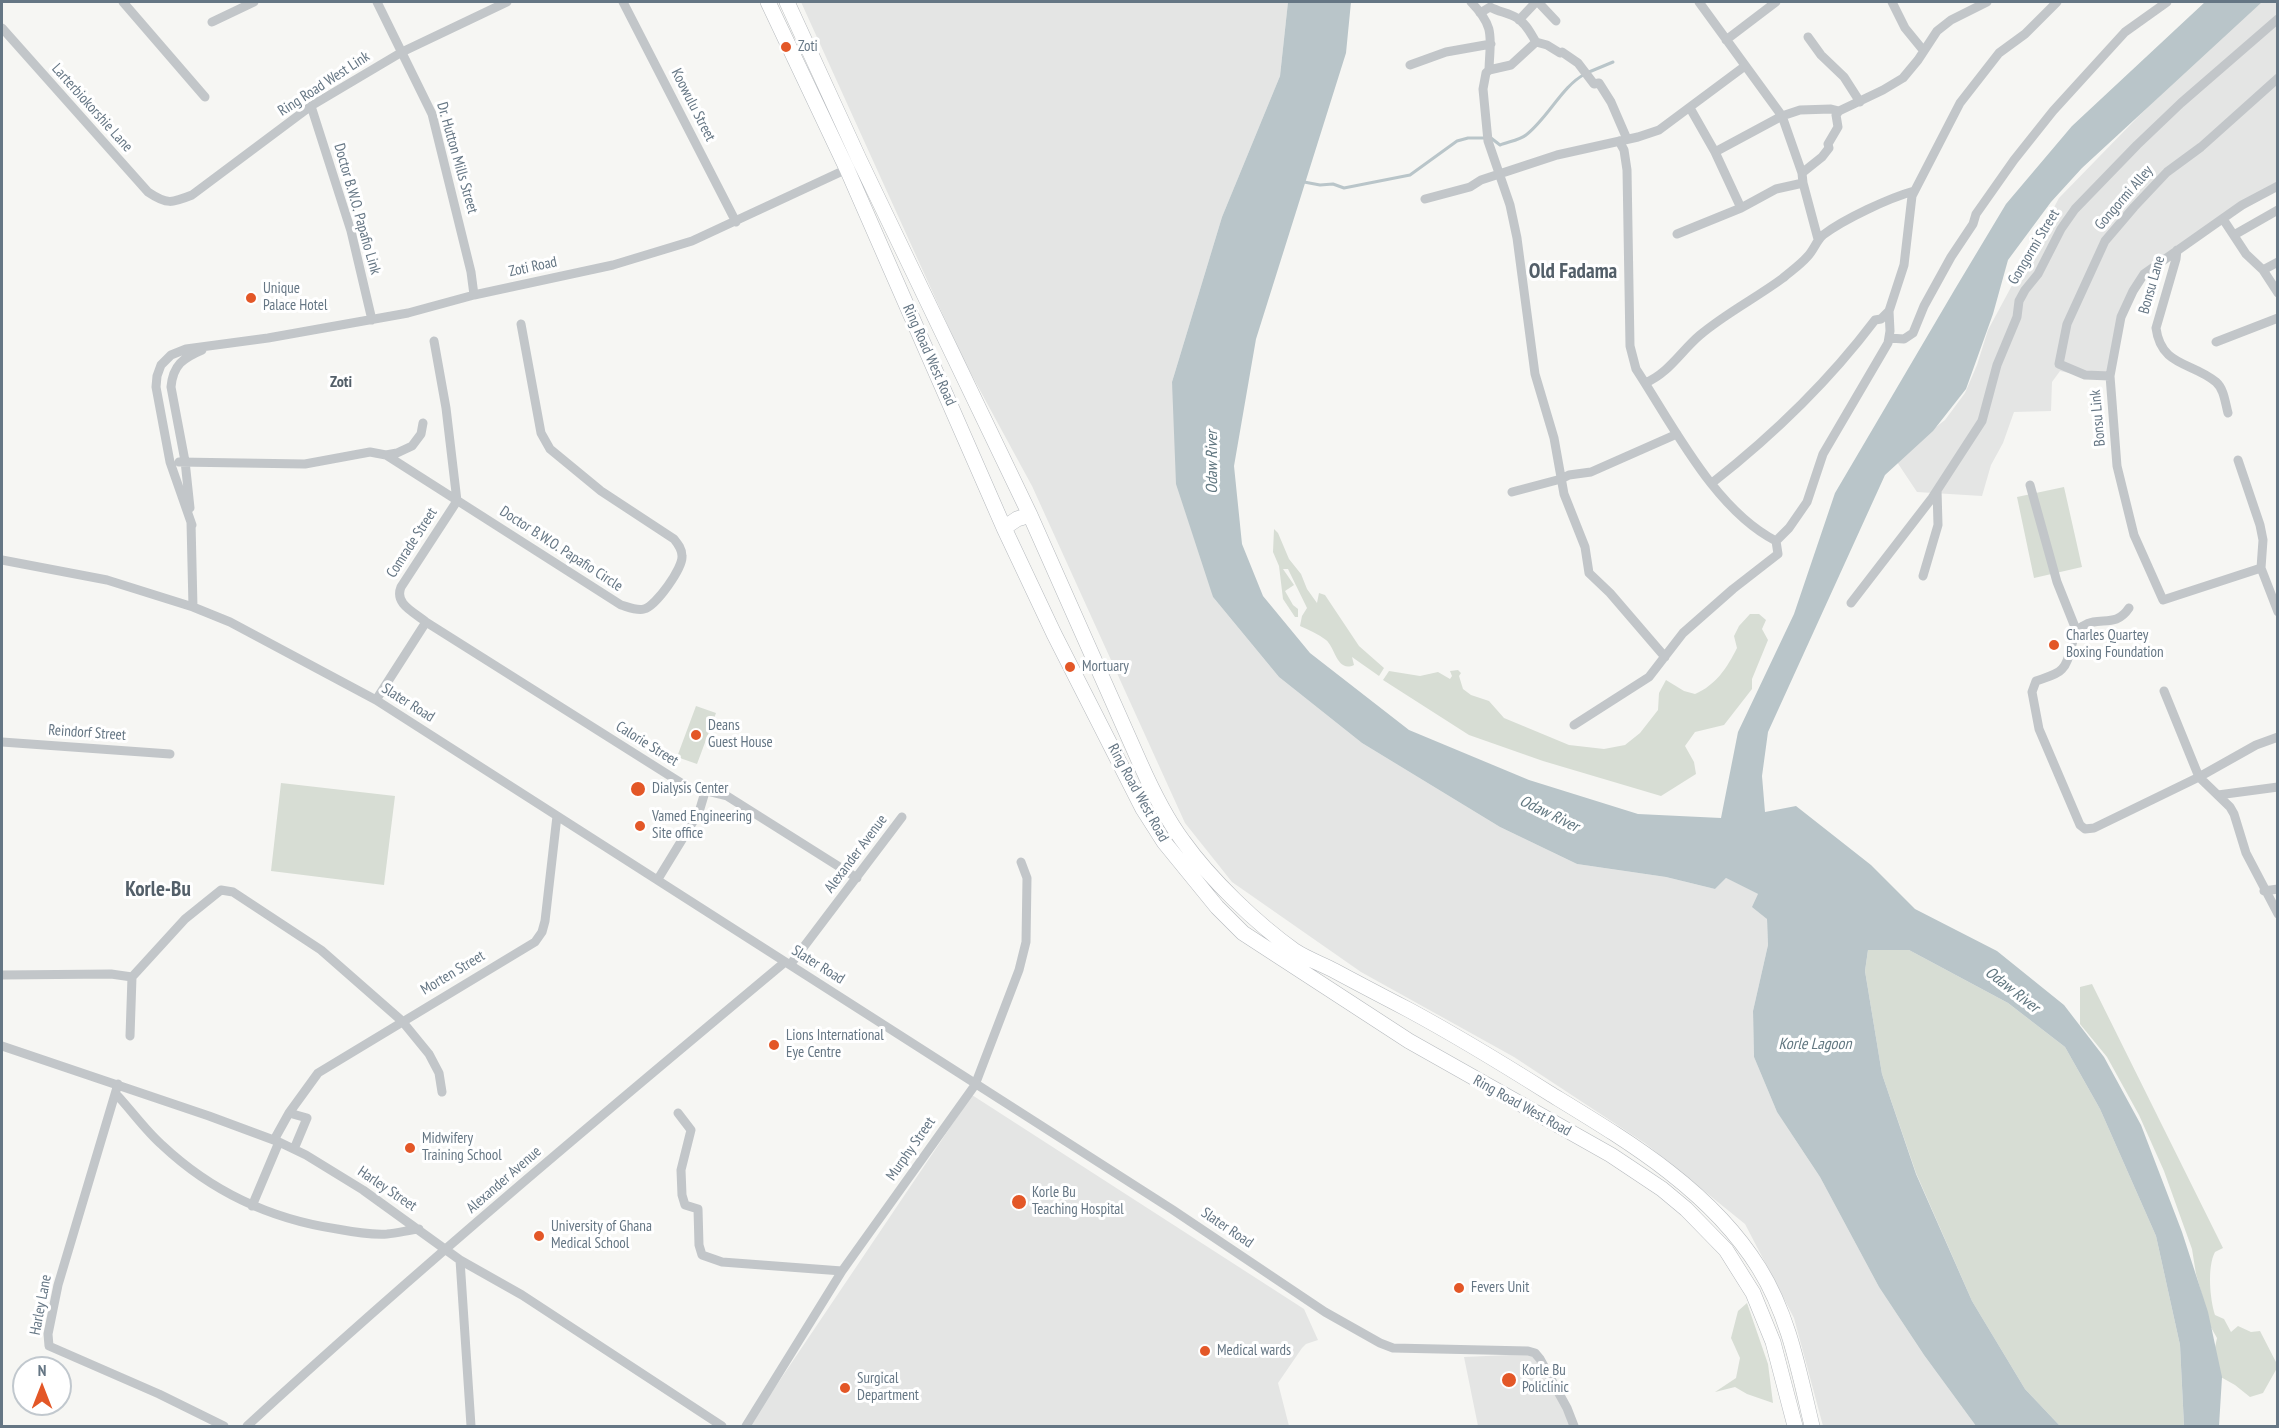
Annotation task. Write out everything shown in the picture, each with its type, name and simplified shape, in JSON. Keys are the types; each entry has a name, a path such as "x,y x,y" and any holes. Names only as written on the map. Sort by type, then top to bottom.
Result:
{"main road":[{"name":"Ring Road West Road","path":"768,2 847,169 1004,528 1054,634 1143,809 1164,842 1217,907 1243,933 1356,1008 1461,1072 1611,1155 1662,1189 1686,1209 1726,1250 1753,1293 1773,1342 1795,1425"},
{"name":"Ring Road West Road","path":"787,2 859,159 1030,515 1154,793 1183,841 1203,865 1256,918 1298,952 1427,1020 1622,1137 1684,1184 1709,1207 1742,1243 1760,1270 1775,1301 1798,1362 1812,1426"},
{"path":"1004,528 1017,519 1030,515"}],"street":[{"path":"123,2 205,97"},
{"path":"212,22 254,2"},
{"name":"Dr. Hutton Mills Street","path":"377,2 432,114 471,272 474,296"},
{"name":"Koowulu Street","path":"623,2 736,222"},
{"path":"1471,2 1487,21 1492,38 1490,70"},
{"path":"1519,20 1537,2 1556,21"},
{"path":"1699,2 1782,116 1802,173 1818,239"},
{"path":"1726,40 1776,2"},
{"path":"1892,2 1905,28 1923,50"},
{"path":"1715,152 1782,116 1800,110 1839,111 1860,102 1903,78 1918,60 1937,30 1951,20 1987,2"},
{"path":"1776,541 1789,528 1807,502 1823,454 1888,344 1889,310 1904,265 1914,191 1932,161 1960,103 1987,66 1999,52 2025,34 2057,2"},
{"path":"1889,338 1904,339 1913,333 1924,306 1951,257 1973,224 1976,214 2014,160 2053,111 2125,32 2167,2"},
{"name":"Ring Road West Link","path":"165,202 192,195 311,106 402,52 502,3"},
{"path":"1480,13 1490,7 1519,20 1536,42 1565,54 1578,63 1594,84 1599,83 1611,102 1623,140 1628,182 1630,346 1636,369 1677,434 1727,505 1759,532 1776,541"},
{"name":"Gongormi Street","path":"1851,603 1937,490 1982,421 1997,365 2017,317 2019,301 2038,274 2061,229 2075,209 2151,131 2277,19"},
{"name":"Larterbiokorshie Lane","path":"2,28 148,192 165,202"},
{"path":"1808,37 1821,55 1844,77 1860,102"},
{"path":"1536,42 1512,65 1486,73 1483,89 1488,141 1510,205 1517,238 1535,374 1554,438 1564,494 1585,547 1589,573 1610,592 1662,654"},
{"path":"1410,64 1446,52 1491,44"},
{"path":"1425,199 1470,187 1481,180 1557,155 1659,130 1745,66"},
{"name":"Gongormi Alley","path":"2110,376 2085,375 2059,364 2067,324 2105,241 2167,172 2201,147 2277,78"},
{"name":"Doctor B.W.O. Papafio Link","path":"311,106 351,231 372,320"},
{"path":"1690,108 1715,152 1741,208"},
{"path":"1802,173 1822,157 1829,148 1828,144 1838,127 1836,115 1839,111"},
{"name":"Zoti Road","path":"192,525 170,462 156,387 161,365 171,355 186,349 372,320 613,265 692,241 847,169"},
{"path":"1677,234 1741,208 1776,189 1803,183"},
{"name":"Bonsu Lane","path":"2228,412 2222,390 2216,382 2174,360 2157,338 2156,328 2177,250 2242,205 2277,186"},
{"path":"1646,383 1670,367 1687,346 1719,320 1767,290 1794,269 1809,256 1818,239 1866,211 1914,191"},
{"path":"2234,235 2277,210"},
{"path":"2223,219 2246,254 2263,270 2277,292"},
{"name":"Bonsu Link","path":"2177,250 2144,274 2121,317 2110,376 2117,466 2124,498 2134,535 2163,600 2261,568"},
{"path":"2263,270 2277,262"},
{"path":"1712,483 1762,442 1840,363 1875,320 1881,319 1889,310"},
{"path":"2216,342 2277,318"},
{"name":"Doctor B.W.O. Papafio Circle","path":"457,501 629,608 646,609 654,604 681,567 682,555 674,539 601,491 550,449 541,433 521,324"},
{"name":"Comrade Street","path":"426,622 400,602 398,594 457,501 446,408 434,341"},
{"name":"Zoti Road","path":"193,607 192,525 185,462 171,387 172,376 177,364 187,356 210,347"},
{"path":"170,462 305,464 370,452 386,455 398,453 412,446 421,434 423,423"},
{"path":"1512,492 1591,472 1677,434"},
{"path":"386,455 457,501"},
{"path":"2238,460 2260,525 2263,540 2261,568 2274,592 2277,612"},
{"path":"2030,485 2057,582 2077,632"},
{"path":"1923,576 1938,525 1937,490"},
{"path":"1574,725 1649,677 1662,654 1674,645 1683,633 1733,589 1778,554 1776,541"},
{"name":"Slater Road","path":"2,560 107,580 193,607 230,622 376,700 1173,1210 1324,1312 1393,1348 1535,1353 1567,1408 1574,1426"},
{"path":"2129,608 2123,617 2109,622 2096,621 2082,626 2077,632 2062,670 2036,681 2032,692 2039,729 2080,825 2085,829 2094,828 2199,777 2256,745 2277,737"},
{"path":"376,700 426,622"},
{"name":"Calorie Street","path":"426,622 686,786 728,796 857,878"},
{"path":"2164,691 2199,777 2234,814 2246,854 2277,914"},
{"name":"Reindorf Street","path":"2,742 170,754"},
{"path":"2218,795 2277,786"},
{"path":"658,879 699,812 705,792"},
{"name":"Morten Street","path":"252,1206 289,1113 318,1073 535,942 542,932 545,921 557,816"},
{"name":"Alexander Avenue","path":"247,1426 329,1350 787,963 857,878 902,817"},
{"name":"Murphy Street","path":"746,1426 842,1271 975,1084 1018,970 1026,942 1027,878 1021,862"},
{"path":"130,1036 132,977 185,919 221,890 226,889 233,891 321,950 402,1021 429,1054 439,1073 442,1092"},
{"path":"2264,891 2277,889"},
{"path":"2,975 111,974 132,977"},
{"name":"Harley Street","path":"2,1046 117,1089 294,1149 363,1190 460,1260 522,1294 722,1426"},
{"path":"117,1089 160,1144 225,1193 252,1206 280,1217 356,1232 386,1234 419,1229"},
{"name":"Harley Lane","path":"117,1089 58,1285 48,1334 49,1346 159,1394 224,1426"},
{"path":"289,1113 307,1118 294,1149"},
{"path":"678,1113 691,1130 681,1170 682,1195 685,1205 698,1209 699,1245 702,1255 722,1262 842,1271"},
{"path":"460,1260 471,1426"}],"shaded area":[{"path":"801,2 1288,2 1280,76 1222,217 1172,382 1213,597 1279,677 1362,743 1500,827 1577,864 1666,877 1715,889 1726,878 1758,894 1767,919 1768,945 1753,1011 1754,1057 1777,1112 1820,1177 1879,1287 1924,1355 1976,1426 1823,1426 1794,1318 1745,1224 1646,1144 1514,1057 1361,972 1232,882 1185,823 1032,486 963,359"},
{"path":"2258,2 2277,2 2277,190 2190,241 2147,276 2119,322 2107,376 2087,377 2060,371 2052,382 2051,411 2014,412 2003,443 1991,465 1982,496 1917,492 1895,459 1945,420 1965,393 1988,330 2059,198 2170,84"},
{"path":"2064,487 2082,567 2034,578 2017,497"},
{"path":"1274,529 1289,559 1301,574 1307,589 1317,603 1319,593 1325,595 1359,646 1384,668 1379,676 1352,657 1354,665 1348,667 1344,665 1326,640 1300,626 1307,608 1288,569 1283,569 1294,585 1285,591 1298,609 1298,617 1295,617 1283,599 1279,566 1273,552"},
{"path":"1750,614 1759,614 1766,620 1762,629 1768,640 1752,679 1752,689 1724,725 1695,732 1685,746 1694,762 1696,774 1661,796 1543,761 1469,735 1383,680 1389,671 1420,676 1438,672 1450,679 1452,676 1450,671 1458,670 1461,673 1459,676 1463,689 1471,695 1489,701 1504,718 1569,745 1604,749 1625,745 1640,733 1658,710 1659,693 1666,680 1684,691 1695,694 1715,681 1737,648 1734,636 1739,626"},
{"name":"Deans Guest House","path":"696,706 716,713 697,764 677,757"},
{"path":"281,783 395,796 384,885 271,871"},
{"path":"1868,950 1909,950 2008,1003 2065,1047 2100,1109 2156,1236 2180,1345 2184,1426 2060,1426 2025,1389 1972,1301 1916,1173 1882,1074 1865,971"},
{"path":"2092,984 2223,1248 2215,1252 2212,1258 2210,1274 2215,1315 2224,1319 2231,1332 2238,1326 2251,1332 2260,1331 2277,1364 2263,1393 2250,1397 2235,1385 2210,1371 2217,1338 2205,1317 2192,1249 2164,1171 2139,1115 2107,1057 2080,1024 2080,987"},
{"name":"Korle Bu Teaching Hospital","path":"972,1095 1304,1309 1318,1340 1302,1348 1278,1383 1289,1426 749,1426"},
{"path":"1747,1303 1768,1364 1773,1403 1735,1387 1715,1392 1736,1378 1740,1358 1731,1338 1738,1311"},
{"name":"Korle Bu Policlinic","path":"1531,1354 1567,1404 1574,1426 1478,1426 1464,1357"}],"water":[{"path":"1288,2 1351,2 1346,53 1256,339 1234,466 1242,544 1263,596 1310,653 1409,730 1529,780 1638,814 1721,818 1738,732 1794,614 1835,493 2006,204 2072,126 2205,2 2262,2 2082,168 2051,202 2008,260 1993,314 1966,389 1933,431 1885,475 1768,732 1762,776 1765,812 1796,806 1871,865 1915,909 1997,951 2064,1005 2104,1057 2141,1125 2182,1232 2208,1312 2222,1377 2219,1426 2184,1426 2180,1345 2156,1236 2100,1109 2065,1047 2008,1003 1909,950 1868,950 1865,971 1882,1074 1916,1174 1972,1301 2025,1389 2060,1426 1976,1426 1924,1355 1879,1287 1820,1177 1777,1112 1754,1057 1753,1011 1768,945 1767,919 1752,907 1758,894 1726,878 1715,889 1666,877 1577,864 1500,827 1362,743 1279,677 1213,597 1176,484 1172,382 1222,217 1280,76"}],"waterway":[{"path":"1589,72 1613,62"},
{"path":"1491,138 1500,145 1523,137 1534,128 1569,86 1585,74"},
{"path":"1304,182 1320,185 1333,184 1344,188 1410,175 1457,141 1468,138 1485,138"}],"place":[{"name":"Zoti","path":"786,47"},
{"name":"Unique Palace Hotel","path":"251,298"},
{"name":"Charles Quartey Boxing Foundation","path":"2054,645"},
{"name":"Mortuary","path":"1070,667"},
{"name":"Deans Guest House","path":"696,735"},
{"name":"Dialysis Center","path":"638,789"},
{"name":"Vamed Engineering Site office","path":"640,826"},
{"name":"Lions International Eye Centre","path":"774,1045"},
{"name":"Midwifery Training School","path":"410,1148"},
{"name":"Korle Bu Teaching Hospital","path":"1019,1202"},
{"name":"University of Ghana Medical School","path":"539,1236"},
{"name":"Fevers Unit","path":"1459,1288"},
{"name":"Medical wards","path":"1205,1351"},
{"name":"Korle Bu Policlinic","path":"1509,1380"},
{"name":"Surgical Department","path":"845,1388"}],"district":[{"name":"Old Fadama","path":"1573,272"},
{"name":"Zoti","path":"341,382"},
{"name":"Korle-Bu","path":"158,890"}],"water label":[{"name":"Odaw River","path":"1212,462"},
{"name":"Odaw River","path":"1549,814"},
{"name":"Odaw River","path":"2012,990"},
{"name":"Korle Lagoon","path":"1815,1044"}]}
